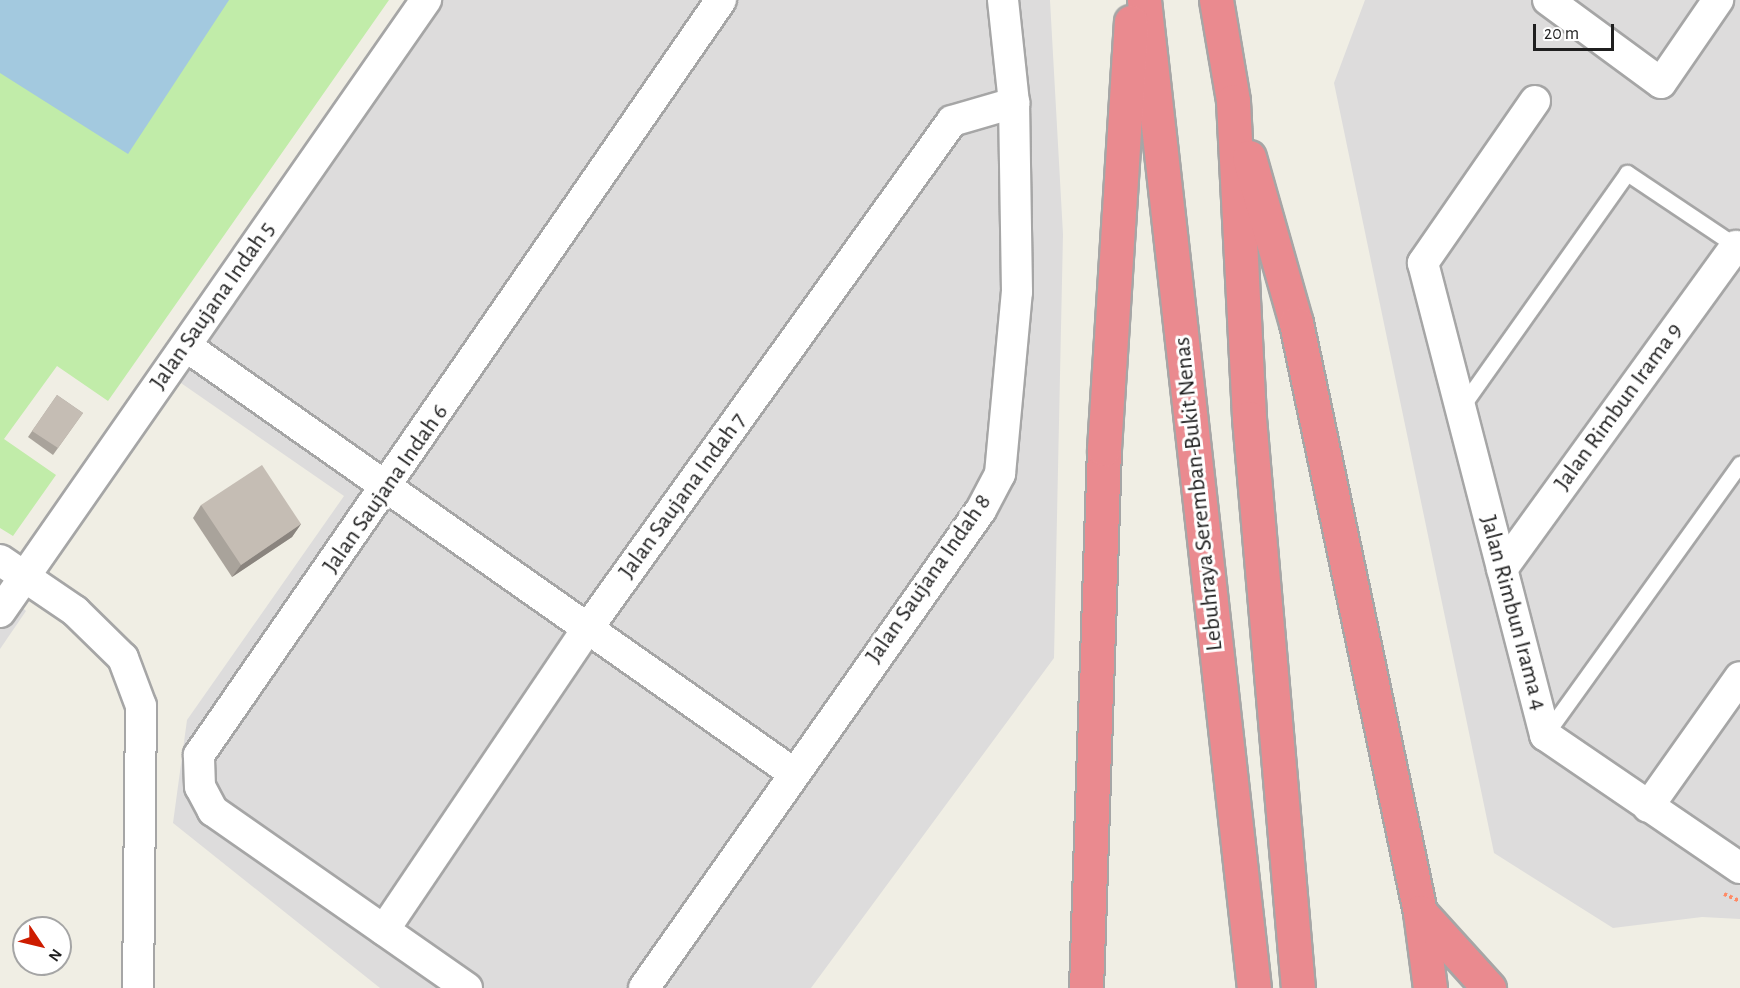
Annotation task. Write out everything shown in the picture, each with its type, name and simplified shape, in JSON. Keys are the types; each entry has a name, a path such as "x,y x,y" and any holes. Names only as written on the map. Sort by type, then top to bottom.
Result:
{"highway":[{"path":"1073,988 1084,973 1104,449 1132,0"},
{"name":"Lebuhraya Seremban-Bukit Nenas","path":"1144,0 1254,988"},
{"path":"1216,0 1233,101 1296,323 1420,912 1430,988"},
{"path":"1233,101 1249,418 1298,988"},
{"path":"1420,912 1489,988"}],"street":[{"name":"Jalan Saujana Indah 5","path":"0,612 12,568 186,346 426,0"},
{"name":"Jalan Saujana Indah 6","path":"384,930 213,811 200,787 200,755 721,0"},
{"name":"Jalan Saujana Indah 8","path":"644,988 792,772 981,510 1000,474 1017,292 1014,103 1003,0"},
{"path":"1548,0 1661,83 1718,0"},
{"name":"Jalan Rimbun Irama 4","path":"1535,101 1423,263 1545,735 1740,868"},
{"name":"Jalan Saujana Indah 7","path":"384,930 588,628 952,121 1014,103"},
{"name":"Jalan Rimbun Irama 9","path":"1502,568 1736,246"},
{"path":"186,346 792,772"},
{"path":"12,568 75,610 123,657 141,706 138,988"},
{"path":"1648,807 1740,677"},
{"path":"384,930 467,988"}],"lane":[{"path":"1460,409 1627,173 1736,246"},
{"path":"1545,735 1740,464"}],"shaded area":[{"path":"409,0 1050,0 1063,234 1054,658 811,988 380,988 173,823 187,720 344,496 152,363"},
{"path":"1365,0 1740,0 1740,919 1702,917 1613,928 1494,853 1334,83"},
{"path":"0,586 26,611 0,649"}],"green space":[{"path":"0,0 389,0 108,401 57,366 4,439 56,475 13,536 0,528"}],"water":[{"path":"0,0 229,0 128,154 0,73"}],"building":[{"path":"57,395 83,413 58,448 32,431"},
{"path":"262,465 301,524 241,565 201,505"}]}
